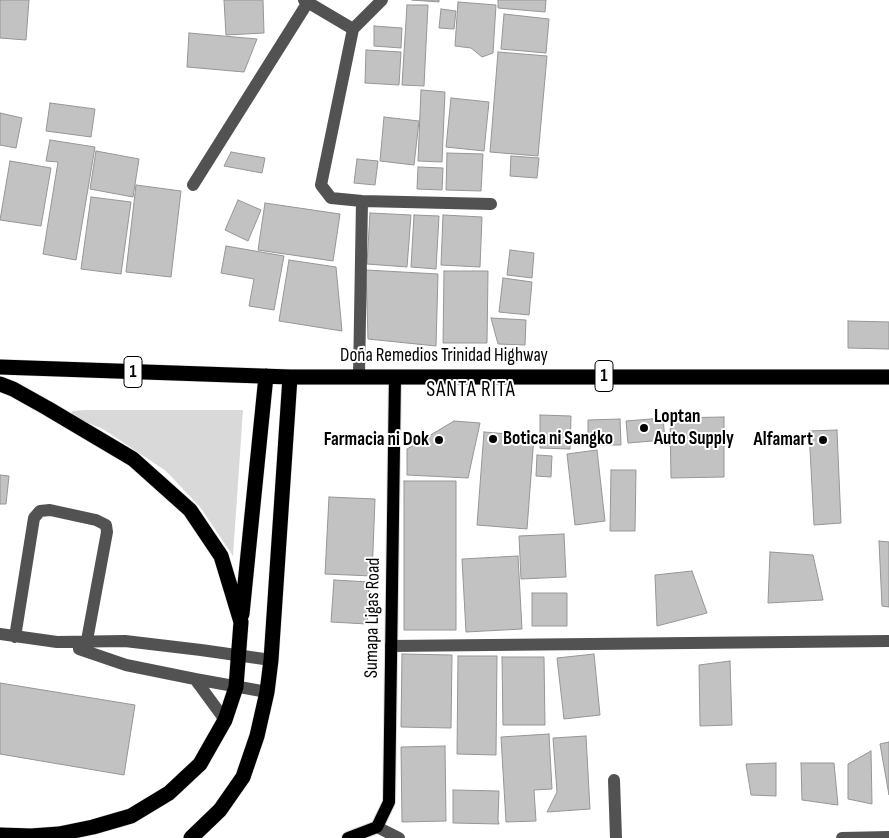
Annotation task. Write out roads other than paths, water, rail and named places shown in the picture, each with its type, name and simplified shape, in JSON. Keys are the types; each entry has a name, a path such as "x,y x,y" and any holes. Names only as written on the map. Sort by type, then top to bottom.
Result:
{"highway":[{"name":"Doña Remedios Trinidad Highway","path":"0,367 290,377 889,377"},
{"path":"0,835 31,836 59,834 131,816 169,793 200,764 224,720 236,687 266,376"},
{"path":"190,838 220,810 243,777 257,736 268,692 290,377"},
{"path":"0,384 13,389 134,459 190,510 221,556 241,622"}],"main road":[{"name":"Sumapa Ligas Road","path":"379,832 389,802 395,376"},
{"path":"348,838 379,832"}],"street":[{"path":"382,0 353,29 321,185 331,198 362,201 491,204"},
{"path":"193,185 306,1 353,29"},
{"path":"359,376 362,201"},
{"path":"15,637 34,518 40,510 50,510 96,520 106,525 107,532 86,646"},
{"path":"0,634 86,646 125,641 271,660"},
{"path":"391,646 889,641"},
{"path":"86,646 126,665 268,692"},
{"path":"195,679 224,720"},
{"path":"614,780 616,838"},
{"path":"379,832 399,838"},
{"path":"842,838 889,837"}],"place":[{"name":"Loptan Auto Supply","path":"644,428"},
{"name":"Botica ni Sangko","path":"493,439"},
{"name":"Farmacia ni Dok","path":"439,440"},
{"name":"Alfamart","path":"823,440"}],"district":[{"name":"SANTA RITA","path":"471,391"}]}
